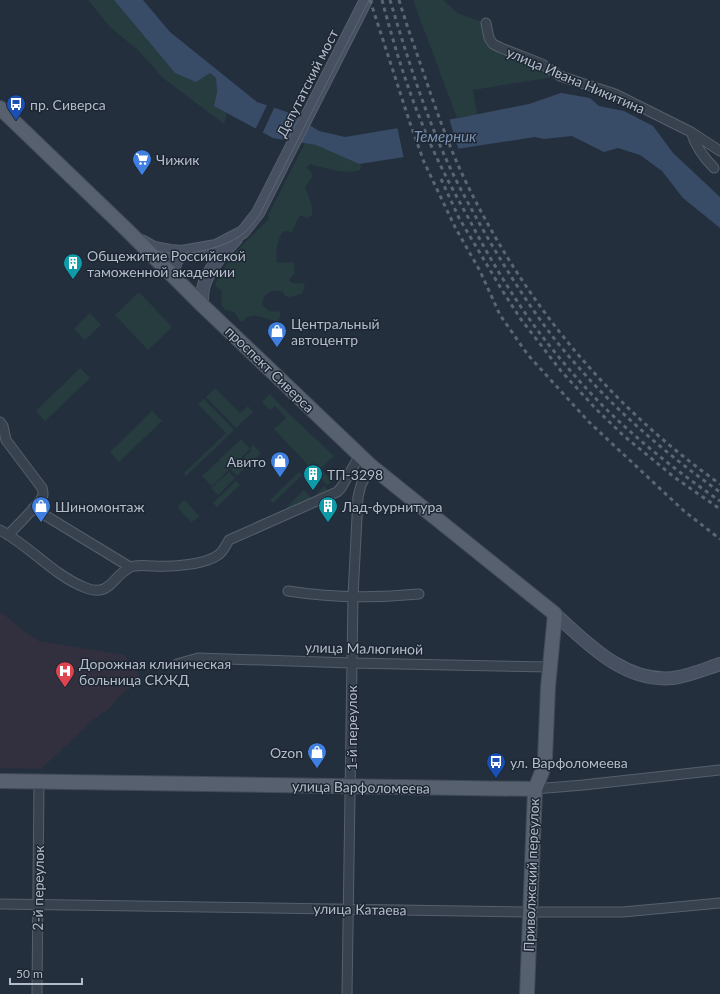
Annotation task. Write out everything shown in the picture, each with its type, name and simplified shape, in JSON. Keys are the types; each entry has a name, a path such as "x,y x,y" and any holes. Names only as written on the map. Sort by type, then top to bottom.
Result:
{"main road":[{"name":"проспект Сиверса","path":"0,108 360,456 555,614"},
{"name":"Приволжский переулок","path":"526,994 535,789 542,772 544,759 555,614"},
{"name":"улица Варфоломеева","path":"0,781 535,789"}],"street":[{"name":"Депутатский мост","path":"202,304 202,290 205,281 227,248 243,232 258,213 366,0"},
{"name":"улица Ивана Никитина","path":"486,23 489,38 493,44 542,64 560,76 615,94 691,132 720,151"},
{"path":"691,132 704,158 714,168"},
{"path":"136,239 154,248 182,252 216,246 243,232"},
{"path":"174,276 174,263 182,252"},
{"path":"0,422 3,426 6,440 42,488 42,497 33,508 4,532 66,578 86,588 96,590 106,588 130,567"},
{"path":"33,508 130,567 184,565 210,560 218,556 229,540 337,492 341,488 360,456"},
{"name":"1-й переулок","path":"347,994 353,596 358,497 361,485 371,466"},
{"path":"288,591 333,597 388,597 419,594"},
{"path":"555,614 597,652 635,674 673,678 720,664"},
{"name":"улица Малюгиной","path":"177,664 198,658 550,667"},
{"name":"улица Варфоломеева","path":"535,789 720,770"},
{"name":"2-й переулок","path":"37,994 39,782"},
{"name":"улица Катаева","path":"0,904 623,912 720,903"}],"shaded area":[{"name":"Дорожная клиническая больница СКЖД","path":"0,612 38,641 124,655 142,679 118,697 110,708 94,719 41,769 0,768"}],"green space":[{"path":"88,0 114,0 175,73 210,73 216,78 217,92 214,105 227,113 224,124 163,78 138,50 111,28"},
{"path":"413,0 443,0 459,14 486,23 489,38 560,76 473,90 477,115 457,118"},
{"path":"305,143 316,145 359,164 361,166 360,170 349,172 328,169 310,164 307,168 312,173 312,177 305,187 311,204 312,215 307,218 300,215 292,232 284,231 278,242 276,251 278,263 294,263 295,273 289,280 292,283 301,283 305,285 302,294 289,297 285,296 283,292 272,291 266,295 263,306 269,311 280,312 278,321 273,321 259,316 251,316 243,321 240,321 234,312 225,310 221,303 222,291 215,286 216,282 233,254 269,218 268,215"},
{"path":"139,292 172,327 148,350 115,315"},
{"path":"90,313 101,325 85,340 74,329"},
{"path":"80,368 90,378 45,421 36,411"},
{"path":"215,388 240,413 248,406 253,412 236,428 206,397"},
{"path":"270,394 334,456 321,468 314,461 309,466 274,429 286,418 275,406 270,410 262,402"},
{"path":"204,399 234,430 186,476 184,473 226,433 198,404"},
{"path":"152,411 162,421 119,462 110,452"},
{"path":"241,439 250,449 212,486 202,476 217,462 218,463 220,461 219,460"},
{"path":"253,445 261,453 237,476 231,470 252,450 250,448"},
{"path":"314,462 332,481 327,485 309,467"},
{"path":"229,472 235,478 218,495 211,488"},
{"path":"299,472 302,475 273,503 270,500"},
{"path":"236,481 240,485 217,507 213,503"},
{"path":"324,486 330,492 312,499"},
{"path":"304,490 312,499 285,509"},
{"path":"183,501 186,501 199,517 191,522 178,508"}],"water":[{"name":"Темерник","path":"114,0 143,0 170,32 257,102 290,113 319,131 345,137 464,117 529,104 561,93 590,98 599,106 624,111 653,126 673,153 720,197 720,228 683,198 662,171 640,155 618,148 604,152 572,136 544,139 535,137 359,164 316,145 273,138 214,106 217,92 216,78 210,73 196,82 175,73"}],"pier":[{"path":"268,103 275,106 262,134 255,130"},
{"path":"449,118 459,151 404,159 397,126"}],"tram line":[{"path":"0,111 135,240 146,247 164,253 188,253 213,248 225,244 244,233 260,214 369,0"}],"railway":[{"path":"370,0 424,162 455,227 480,271 500,315 528,355 589,422 684,511 720,539"},
{"path":"382,0 395,46 415,106 431,146 449,183 481,241 519,304 558,356 602,405 659,456 720,501"},
{"path":"390,0 419,92 436,137 456,180 481,226 522,294 546,328 589,379 642,431 680,463 720,492"},
{"path":"399,0 433,100 454,155 463,176 487,222 513,266 541,307 572,347 605,384 641,420 679,453 720,484"},
{"path":"441,179 459,218 502,290 520,318 561,371 597,410 624,436 674,477 720,509"}],"place":[{"name":"пр. Сиверса","path":"16,121"},
{"name":"Чижик","path":"142,176"},
{"name":"Общежитие Российской таможенной академии","path":"73,280"},
{"name":"Центральный автоцентр","path":"277,348"},
{"name":"Авито","path":"280,478"},
{"name":"ТП-3298","path":"313,491"},
{"name":"Шиномонтаж","path":"41,523"},
{"name":"Лад-фурнитура","path":"328,523"},
{"name":"Дорожная клиническая больница СКЖД","path":"65,688"},
{"name":"Ozon","path":"317,769"},
{"name":"ул. Варфоломеева","path":"496,779"}]}
